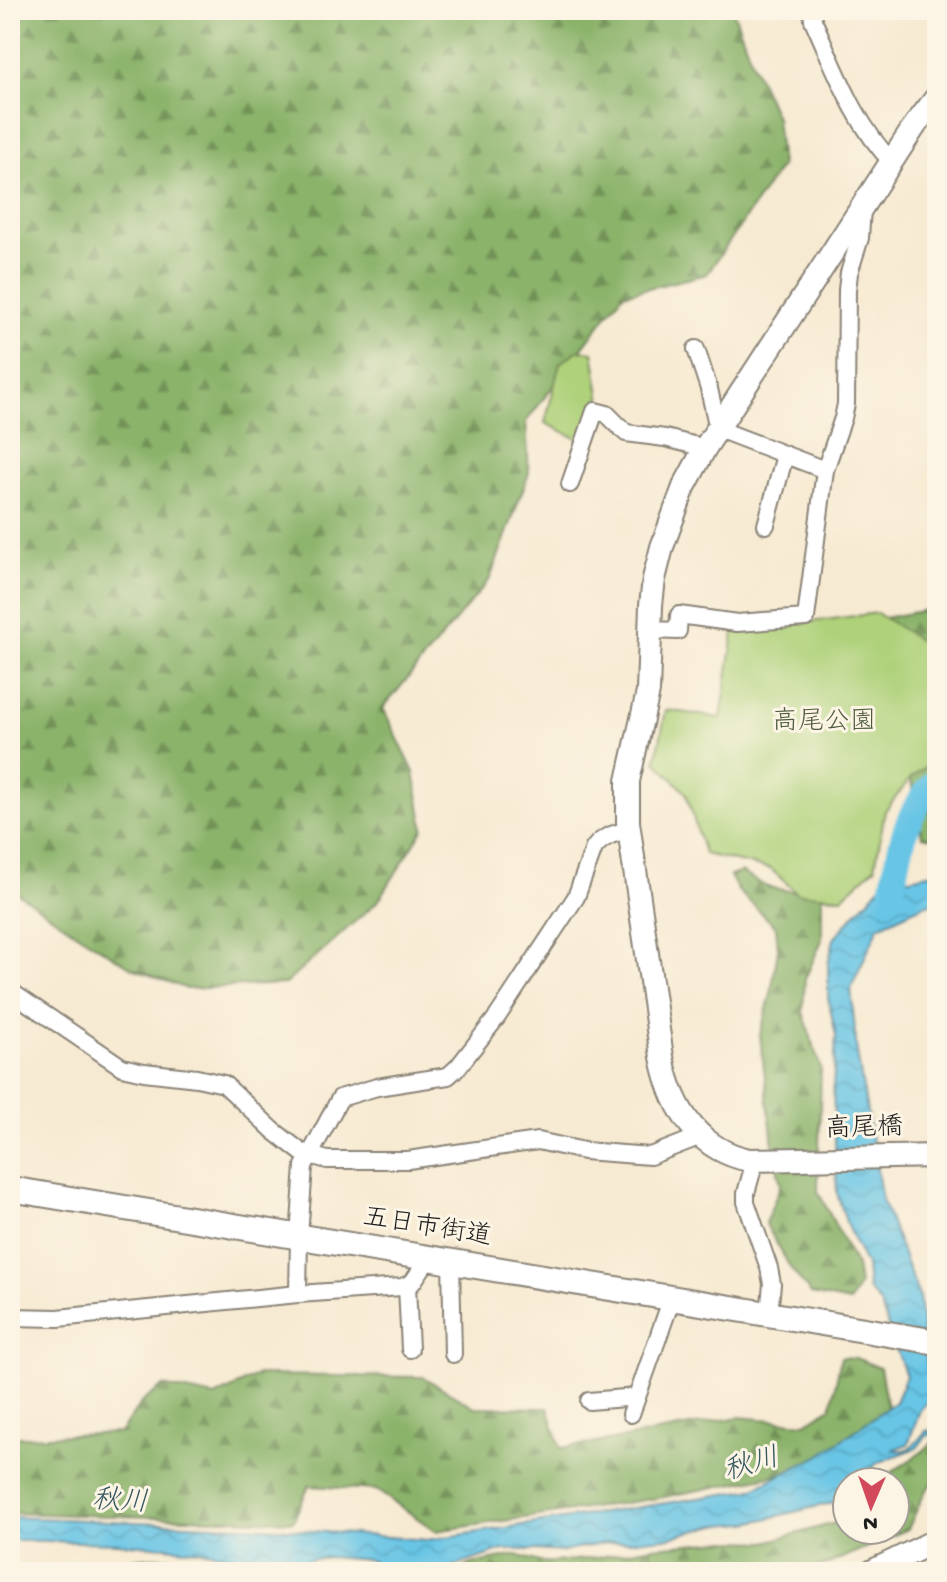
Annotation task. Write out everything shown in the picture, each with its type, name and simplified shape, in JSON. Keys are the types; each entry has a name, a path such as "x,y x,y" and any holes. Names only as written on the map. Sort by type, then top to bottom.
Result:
{"main road":[{"name":"五日市街道","path":"10,1189 937,1342"}],"street":[{"path":"812,10 813,20 863,126 892,162"},
{"path":"769,1314 772,1284 769,1268 746,1202 755,1161 729,1154 701,1136 677,1105 665,1070 629,830 627,789 647,703 651,599 657,565 684,487 705,448 916,124 937,97"},
{"path":"650,630 678,631 679,615 737,623 806,618 825,470 846,404 847,290 860,238 862,208"},
{"path":"696,349 718,429"},
{"path":"570,484 595,411 607,414 626,433 705,448"},
{"path":"718,429 825,470"},
{"path":"766,525 785,455"},
{"path":"298,1294 304,1166 340,1098 377,1087 448,1076 458,1067 497,1017 576,897 598,842 629,830"},
{"path":"10,991 122,1067 224,1084 301,1152 327,1160 408,1160 538,1141 584,1151 650,1156 701,1136"},
{"name":"高尾橋","path":"755,1161 934,1156"},
{"path":"10,1317 58,1318 407,1286 440,1260"},
{"path":"440,1260 453,1354"},
{"path":"407,1286 410,1349"},
{"path":"589,1401 634,1406 672,1298"},
{"path":"888,1569 937,1540"}],"green space":[{"path":"10,10 733,10 776,117 781,166 707,274 623,294 526,422 529,473 490,579 383,708 414,772 424,828 379,900 285,984 187,989 132,968 10,888"},
{"path":"579,350 593,352 601,401 587,443 545,423 560,363"},
{"path":"937,608 937,839 922,836 878,619"},
{"name":"高尾公園","path":"877,613 937,652 937,758 911,778 885,811 875,867 842,897 797,893 771,869 704,854 686,793 656,761 666,710 721,718 735,626 809,622"},
{"path":"704,854 875,867 842,897 822,896 822,940 805,979 803,1012 821,1069 818,1191 856,1266 859,1285 850,1302 811,1294 791,1269 765,1223 781,1185 774,1153 760,1035 778,949 776,927 738,891 730,876 741,872 767,887 796,892 771,869"},
{"path":"841,1357 856,1358 880,1368 888,1411 812,1468 659,1498 436,1531 376,1490 309,1486 293,1521 10,1513 10,1434 24,1437 120,1433 141,1403 163,1386 215,1397 258,1375 423,1377 475,1407 548,1408 561,1448 739,1417 805,1423 831,1407"},
{"path":"937,1437 937,1477 925,1492 911,1522 911,1466 901,1466"},
{"path":"831,1524 831,1546 869,1546 826,1565 791,1572 454,1572 472,1564 517,1555 543,1563 595,1558 652,1547 724,1541 766,1542"},
{"path":"218,1556 281,1564 353,1566 375,1572 90,1572 106,1562 150,1557"}],"water":[{"path":"937,872 937,902 879,926 851,988 857,1053 882,1200 919,1296 927,1369 937,1376 937,1400 930,1399 920,1410 908,1444 894,1449 904,1450 912,1446 926,1431 934,1430 937,1419 935,1433 926,1436 917,1448 874,1466 831,1466 831,1503 666,1538 605,1543 562,1552 503,1550 437,1572 393,1572 369,1560 328,1557 277,1564 201,1550 116,1543 10,1540 10,1517 263,1527 427,1540 750,1490 819,1456 895,1402 906,1376 880,1304 868,1289 866,1266 848,1228 837,1193 833,1087 836,1036 828,998 828,964 834,939 883,884"}],"waterway":[{"path":"891,896 909,820 937,780"}],"water label":[{"name":"秋川","path":"752,1466"},
{"name":"秋川","path":"120,1503"}]}
